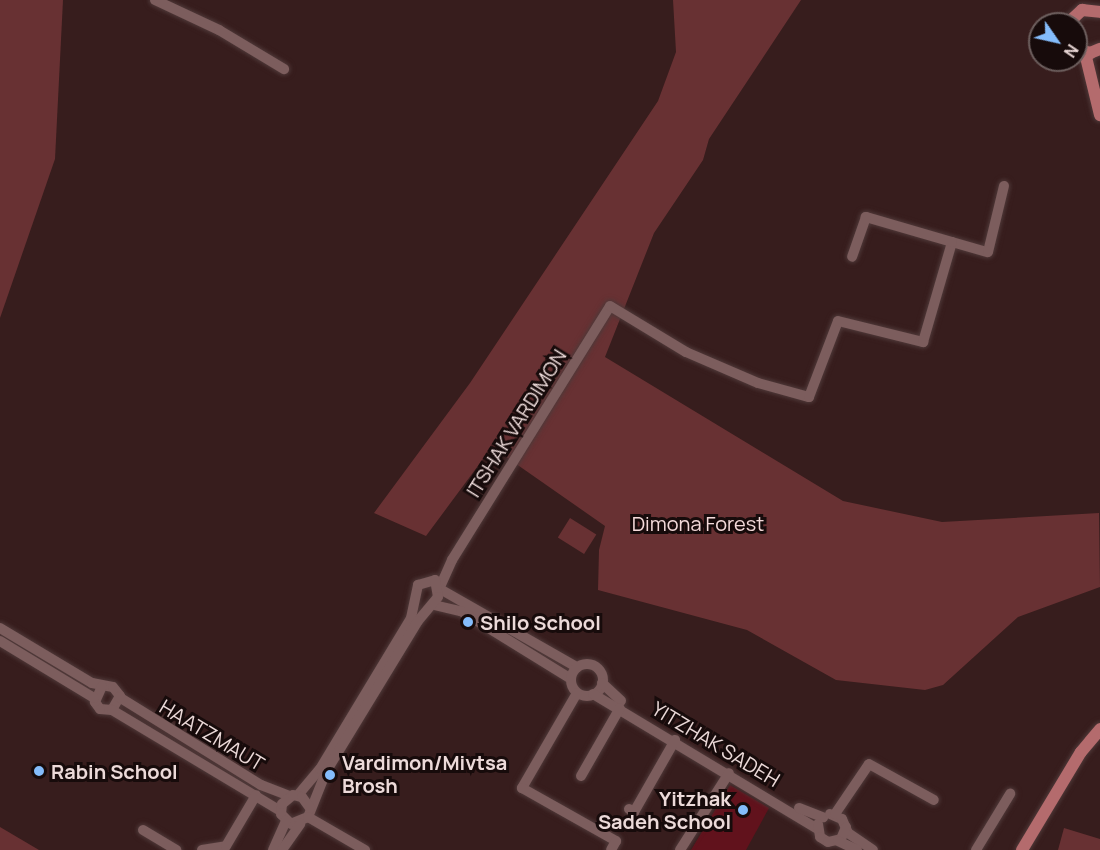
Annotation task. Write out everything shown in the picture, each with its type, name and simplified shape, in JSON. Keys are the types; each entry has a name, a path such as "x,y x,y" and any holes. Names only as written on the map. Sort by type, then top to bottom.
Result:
{"main road":[{"path":"1075,6 1094,7"},
{"path":"1087,72 1100,115"},
{"path":"1022,850 1081,752 1100,729"}],"street":[{"path":"155,0 219,30 284,69"},
{"path":"852,257 866,217 988,252 1005,186"},
{"name":"ITSHAK VARDIMON","path":"416,603 418,585 438,585 610,306 686,352 758,383 809,397 838,321 923,342 952,242"},
{"path":"282,850 306,816 326,772 432,606 438,585 577,667 593,665 602,682 593,694 577,693"},
{"path":"273,850 283,816 294,796 320,769 411,618 416,603 461,611 571,679 577,693"},
{"path":"0,628 102,686 113,687 119,697 112,710 100,709 94,698 0,641"},
{"path":"571,679 577,667"},
{"name":"YITZHAK SADEH","path":"602,682 613,697 803,811 823,817"},
{"path":"94,698 102,686"},
{"path":"577,693 522,788 616,841 611,850"},
{"name":"YITZHAK SADEH","path":"593,694 675,740 818,829"},
{"name":"HAATZMAUT","path":"119,697 261,785 294,796"},
{"path":"581,776 620,708"},
{"name":"HAATZMAUT","path":"112,710 256,795 283,816"},
{"path":"629,809 634,812 675,740"},
{"path":"824,840 818,829 823,817 835,814 869,764 934,800"},
{"path":"680,850 729,773"},
{"path":"976,850 1010,794"},
{"path":"202,850 226,846 256,795"},
{"path":"294,796 306,816 365,850"},
{"path":"835,814 846,827 873,850"},
{"path":"283,816 306,816"},
{"path":"838,841 846,827"},
{"path":"143,830 176,850"},
{"path":"824,840 838,841 857,850"},
{"path":"818,850 824,840"}],"green space":[{"path":"0,0 63,0 55,159 0,318"},
{"name":"Dimona Forest","path":"673,0 801,0 709,139 703,160 654,233 605,357 843,501 942,522 1099,513 1100,587 1018,617 943,685 925,690 836,680 747,630 598,590 599,550 605,526 492,447 426,536 374,513 470,383 658,101 676,52"},
{"path":"570,518 596,534 584,554 558,538"},
{"path":"0,827 39,850 0,850"},
{"path":"1064,828 1100,839 1100,850 1058,850"}],"building":[{"path":"730,785 769,808 746,850 691,850"}],"place":[{"name":"Shilo School","path":"468,622"},
{"name":"Rabin School","path":"39,771"},
{"name":"Vardimon/Mivtsa Brosh","path":"330,775"},
{"name":"Yitzhak Sadeh School","path":"743,810"}]}
